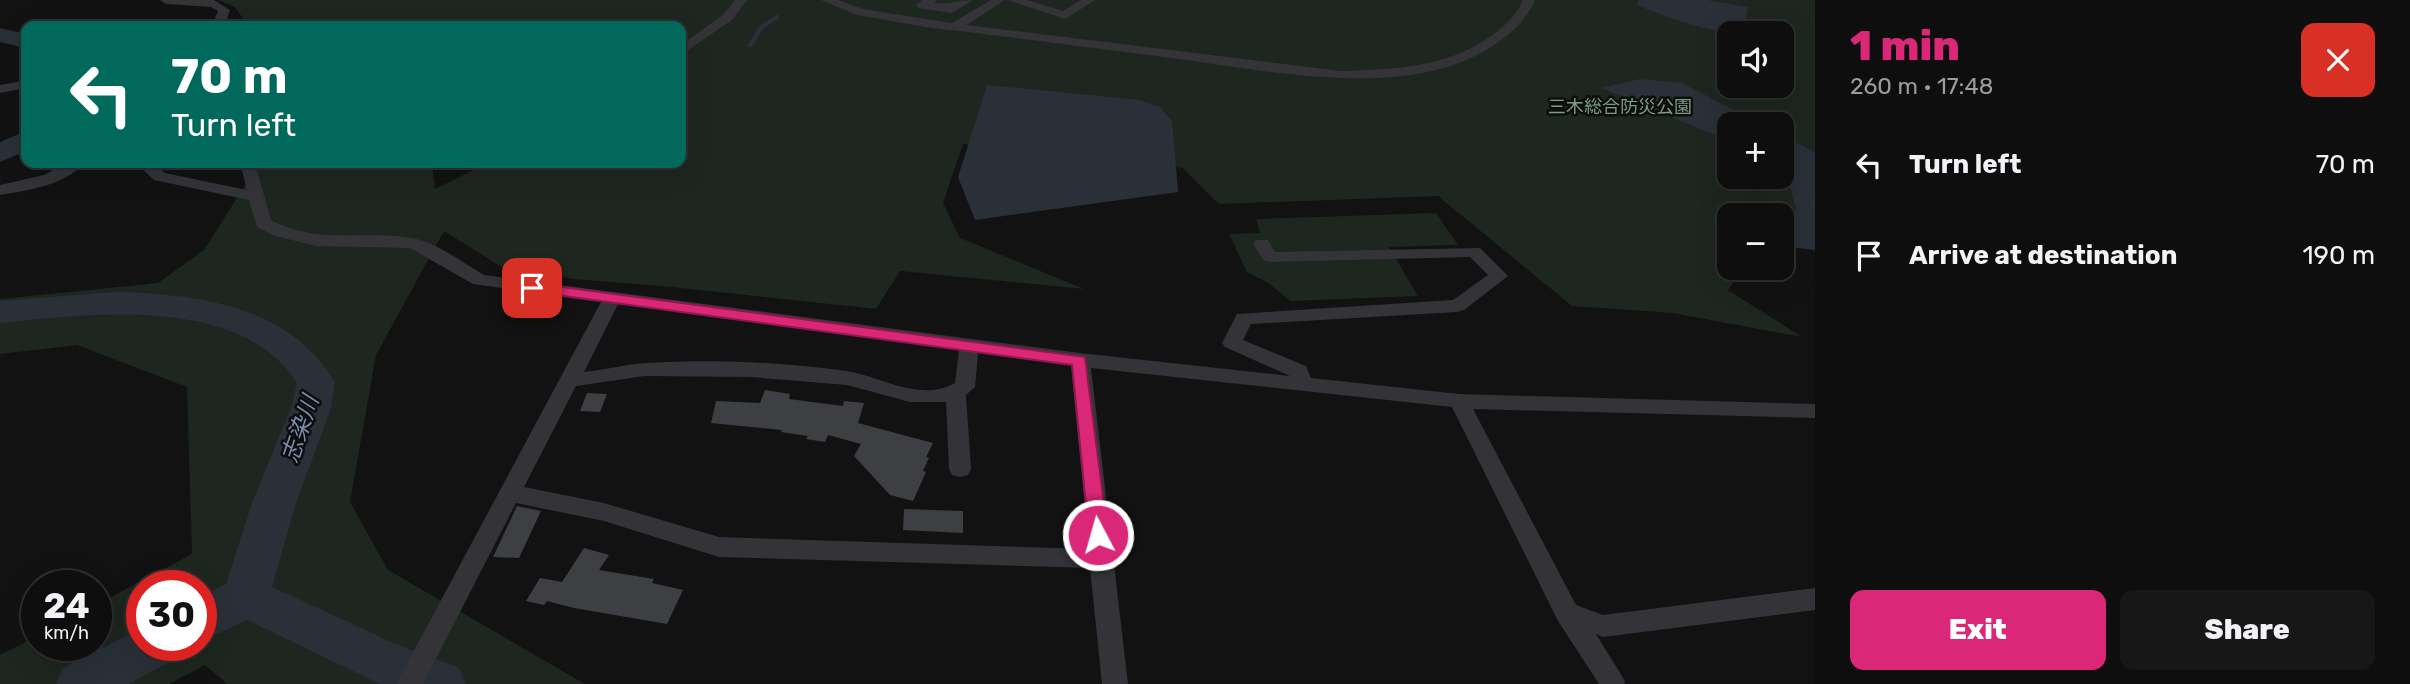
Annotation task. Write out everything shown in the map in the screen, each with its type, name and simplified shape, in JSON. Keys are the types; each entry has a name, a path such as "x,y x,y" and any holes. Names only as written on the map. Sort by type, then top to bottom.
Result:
{"street":[{"path":"166,0 214,5 224,10 222,21"},
{"path":"686,47 728,17 741,0"},
{"path":"827,0 879,16 954,27 1341,75 1402,73 1449,65 1483,50 1523,16 1529,0"},
{"path":"931,0 922,5 952,9 967,0"},
{"path":"954,27 999,0"},
{"path":"1014,0 1065,15 1085,2"},
{"path":"1064,0 1085,2"},
{"path":"0,89 21,85"},
{"path":"0,190 34,183 69,168"},
{"path":"150,168 160,177 255,196"},
{"path":"249,168 263,223 283,236 309,242 415,243 479,280 1080,360 1459,401 1815,411"},
{"path":"1262,244 1269,257 1474,252 1499,276 1457,306 1244,318 1232,343 1298,371 1302,383"},
{"path":"409,684 612,299"},
{"path":"571,379 594,380 652,369 771,372 850,378 878,389 927,396 956,394 965,387 969,346"},
{"path":"1080,360 1115,684"},
{"path":"956,394 960,469"},
{"path":"1459,401 1567,613 1612,681"},
{"path":"511,493 604,512 719,547 1101,559"},
{"path":"1567,613 1603,626 1815,598"}],"green space":[{"name":"三木総合防災公園","path":"218,0 1815,0 1815,236 1794,223 1794,203 1717,203 1717,280 1735,280 1728,290 1802,337 1673,313 1572,306 1438,196 1219,204 1183,168 963,144 943,203 960,238 1084,289 900,271 876,309 574,279 500,266 444,231 376,355 350,502 388,570 585,684 227,684 205,665 169,684 0,684 0,655 21,644 21,661 112,661 112,596 126,589 126,661 217,661 217,570 162,570 192,554 187,387 77,345 0,354 0,299 158,283 204,250 256,168 433,168 435,189 477,168 686,168 686,21 245,21 235,7"},
{"path":"1436,213 1458,245 1389,247 1418,296 1291,301 1267,282 1247,272 1229,234 1260,233 1256,219"}],"shaded area":[{"path":"1639,0 1707,0 1748,7 1745,21 1717,21 1717,30 1689,24 1637,5"},
{"path":"1640,79 1682,83 1738,112 1717,112 1717,136 1602,88"},
{"path":"987,85 1139,100 1160,107 1172,121 1178,192 975,220 958,177"},
{"path":"1794,141 1815,152 1815,250 1794,247 1796,210 1791,189 1794,189"}],"building":[{"path":"765,390 790,394 789,399 843,406 844,401 864,403 858,423 933,443 926,457 929,458 923,471 926,472 913,501 890,495 854,456 861,444 828,435 825,442 781,432 782,430 711,423 716,401 760,403"},
{"path":"587,393 607,394 600,412 580,411"},
{"path":"517,506 541,511 519,558 493,557"},
{"path":"904,509 963,511 963,533 903,530"},
{"path":"584,548 609,555 599,570 654,579 652,583 683,590 667,624 547,601 544,605 526,601 540,578 562,582"}],"waterway":[{"path":"750,45 762,27 777,17"},
{"name":"志染川","path":"0,35 21,40"},
{"name":"志染川","path":"0,153 21,142"},
{"name":"志染川","path":"0,312 115,303 193,309 230,319 265,334 302,361 316,382 311,408 274,503 246,597"},
{"path":"217,612 246,597"},
{"name":"志染川","path":"246,597 382,662 441,684"},
{"path":"81,684 126,660"}],"route":[{"path":"532,288 1080,360 1098,535"}]}
